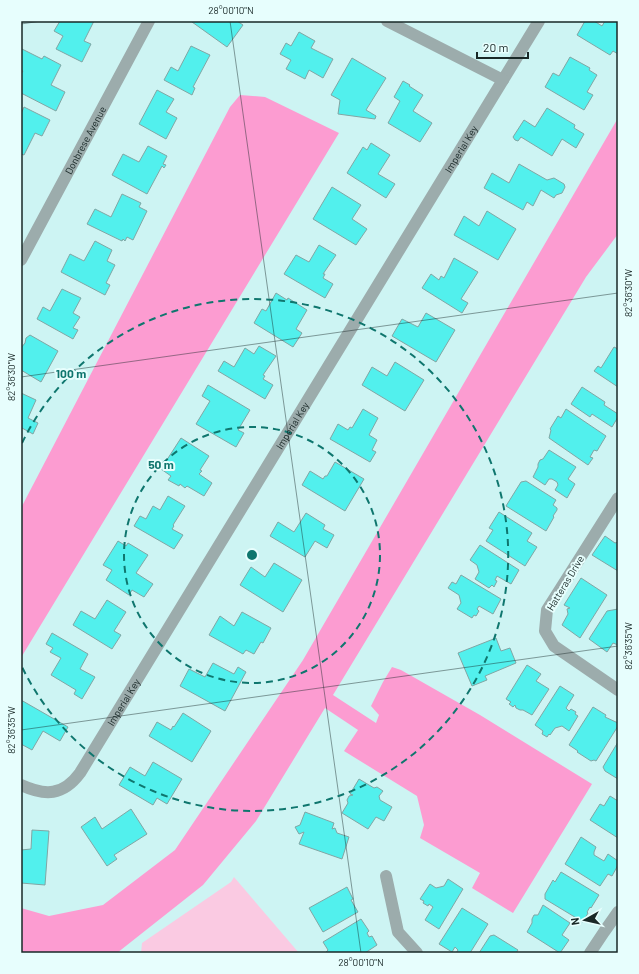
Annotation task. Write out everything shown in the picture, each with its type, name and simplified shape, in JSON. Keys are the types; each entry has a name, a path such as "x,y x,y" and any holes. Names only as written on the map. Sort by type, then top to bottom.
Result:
{"street":[{"name":"Donbrese Avenue","path":"21,260 149,21"},
{"path":"387,21 503,80"},
{"name":"Imperial Key","path":"21,785 37,792 54,792 69,786 80,773 539,21"},
{"name":"Hatteras Drive","path":"618,498 547,610 545,631 554,646 618,690"},
{"path":"386,876 398,932 417,953"},
{"path":"590,953 618,912"}],"shaded area":[{"path":"240,95 265,97 339,133 22,656 21,508 230,107"},
{"path":"618,118 618,234 586,277 333,695 376,723 379,715 371,706 392,667 401,670 480,715 592,784 513,913 472,888 480,873 420,838 424,825 417,796 344,751 358,730 325,708 256,821 203,885 117,953 21,953 21,908 49,916 103,905 175,850 303,660"},
{"path":"234,877 299,953 141,953 142,943 231,882"}],"building":[{"path":"60,21 94,21 84,41 91,44 82,62 56,49 63,36 54,31"},
{"path":"237,21 243,25 227,47 192,22"},
{"path":"585,21 594,21 602,26 605,21 618,21 618,54 613,51 610,55 577,35"},
{"path":"299,32 315,41 311,48 333,59 323,78 309,70 305,79 286,69 291,60 280,54 286,43 291,46"},
{"path":"191,46 210,55 193,87 195,88 192,95 164,80 171,67 178,71"},
{"path":"22,49 42,59 44,56 61,65 51,85 65,92 56,111 21,93 21,74 23,71 21,70"},
{"path":"570,57 590,68 589,70 597,75 587,92 593,95 584,110 545,87 553,73 559,76"},
{"path":"352,58 386,78 366,110 376,116 375,119 338,114 340,100 331,95"},
{"path":"403,81 423,95 413,111 432,123 420,142 388,123 400,101 394,97"},
{"path":"157,90 174,99 166,112 177,118 166,139 139,124"},
{"path":"24,107 50,120 42,136 35,133 24,155 21,154 21,114"},
{"path":"547,108 575,125 574,128 584,134 576,148 562,139 552,156 521,137 518,141 515,140 513,137 524,120 535,127"},
{"path":"371,143 390,155 378,174 395,184 386,198 347,173 363,147 367,150"},
{"path":"148,146 167,156 163,164 166,165 164,168 162,166 147,194 112,175 123,154 139,162"},
{"path":"519,164 547,180 554,178 564,184 565,187 562,193 556,195 554,198 541,190 533,206 527,202 523,210 484,188 492,173 509,183"},
{"path":"332,187 361,205 352,219 367,229 356,245 313,219"},
{"path":"122,194 141,203 139,207 147,211 133,240 127,237 125,241 123,239 122,241 87,224 95,209 111,217"},
{"path":"487,211 516,229 498,260 454,235 464,216 479,226"},
{"path":"95,241 112,250 107,261 115,265 106,283 110,285 105,295 61,272 70,254 84,261"},
{"path":"319,245 336,255 323,274 325,274 323,278 333,284 325,298 284,274 296,255 309,262"},
{"path":"454,258 478,272 461,299 468,303 462,313 422,288 431,274 439,280 441,276 444,278"},
{"path":"62,289 81,298 73,313 80,317 73,328 78,330 73,339 37,319 43,307 50,311"},
{"path":"276,293 287,300 288,298 307,310 296,329 302,333 293,347 254,323 262,309 266,311"},
{"path":"426,313 455,330 436,362 392,336 402,319 418,327"},
{"path":"30,335 58,351 41,382 21,370 21,348 25,343 26,338"},
{"path":"259,346 276,356 263,375 265,376 263,379 273,385 265,399 218,371 224,361 234,367 245,348 254,354"},
{"path":"614,347 618,349 618,387 594,371 598,366 601,368"},
{"path":"395,362 424,380 405,411 362,385 372,367 387,376"},
{"path":"208,385 250,410 238,430 244,433 236,447 196,424 210,401 202,396"},
{"path":"582,387 605,402 604,405 618,414 618,417 612,427 592,414 590,417 571,404"},
{"path":"21,393 36,400 28,418 38,423 33,434 22,428 21,431"},
{"path":"363,409 378,418 369,435 377,440 372,450 376,452 370,462 330,439 338,424 348,430 350,427 352,428"},
{"path":"566,409 606,436 597,451 594,450 590,457 593,458 588,465 549,438 550,429 558,416 561,418"},
{"path":"181,438 209,456 199,474 212,483 204,496 187,486 185,488 180,484 179,486 168,480 171,476 161,469"},
{"path":"549,450 576,467 568,479 575,484 567,498 555,490 558,485 557,482 549,479 545,485 533,477 540,460 543,459"},
{"path":"335,462 364,479 345,511 302,485 310,471 323,479 327,476"},
{"path":"526,481 556,500 553,505 557,508 557,510 546,531 506,506 521,482"},
{"path":"168,496 185,506 173,525 174,526 172,529 183,535 174,549 134,526 140,516 146,519 153,506 160,510"},
{"path":"499,512 532,533 527,541 537,547 525,566 486,541 493,530 489,528"},
{"path":"306,513 325,525 323,529 334,535 327,548 315,541 305,557 270,536 278,522 294,532"},
{"path":"605,536 615,543 618,542 618,571 592,555"},
{"path":"118,541 126,546 128,543 148,555 136,573 153,584 144,597 132,590 129,595 106,580 112,570 103,565"},
{"path":"480,545 519,570 511,584 497,576 495,580 497,581 494,587 492,585 489,588 475,579 479,572 477,565 470,560"},
{"path":"274,563 302,580 283,612 240,585 251,567 265,577"},
{"path":"461,575 501,599 493,614 479,606 477,609 479,611 476,616 474,615 472,618 457,609 461,603 459,595 448,588 452,582 456,584"},
{"path":"581,578 607,595 580,638 562,625 568,614 567,609 570,608 564,605"},
{"path":"107,600 126,612 114,631 121,635 112,649 73,625 81,611 95,619"},
{"path":"618,609 618,645 613,643 607,652 589,639 607,611"},
{"path":"242,612 271,628 263,643 261,642 254,654 246,650 243,654 209,635 220,616 234,626"},
{"path":"52,633 88,654 80,669 95,677 82,699 74,694 76,690 51,675 61,658 50,652 53,648 46,644"},
{"path":"496,638 501,651 510,648 516,663 485,676 487,680 472,686 458,653"},
{"path":"213,663 234,674 238,667 246,672 225,711 180,686 189,669 205,677"},
{"path":"527,665 541,674 536,681 549,689 532,715 516,708 515,705 513,707 509,704 511,702 506,699"},
{"path":"560,686 574,695 566,708 569,711 571,709 576,712 575,714 578,716 569,731 562,726 555,728 547,737 542,734 543,731 535,725"},
{"path":"21,700 68,727 60,741 43,731 32,750 21,744"},
{"path":"593,707 606,715 605,717 618,723 618,726 596,761 591,761 569,745"},
{"path":"183,713 211,731 192,762 149,736 157,722 171,730"},
{"path":"618,742 618,779 605,771 603,767"},
{"path":"153,762 182,779 167,804 157,798 153,805 119,785 130,767 145,776"},
{"path":"359,779 374,788 377,787 383,791 379,796 380,800 392,807 384,821 376,817 368,829 342,813 348,803 347,800 349,796 353,795 350,794"},
{"path":"610,796 618,801 618,838 590,820 600,804 604,806"},
{"path":"131,809 147,834 114,855 117,859 107,866 81,827 95,817 102,829"},
{"path":"305,812 334,823 332,829 335,828 337,833 349,837 342,859 299,844 304,832 299,834 295,827 300,825"},
{"path":"32,830 49,831 45,885 21,883 21,850 31,849"},
{"path":"581,837 596,847 594,855 604,861 608,854 618,861 618,865 612,876 608,874 600,886 565,864"},
{"path":"561,872 599,895 587,912 588,913 583,922 545,899 545,894 553,880 555,882"},
{"path":"448,879 463,889 439,929 425,920 433,907 429,904 428,906 423,903 424,901 420,899 430,884 436,888 444,886"},
{"path":"347,887 353,899 351,900 358,912 323,932 309,908"},
{"path":"543,905 570,923 562,935 569,940 560,953 527,932 534,915 538,915"},
{"path":"462,908 488,924 470,953 456,953 458,950 455,947 452,952 439,944"},
{"path":"361,919 369,931 367,933 369,937 372,936 377,945 365,953 326,952 328,950 323,942"},
{"path":"494,935 518,950 516,953 479,953 490,936"}]}
